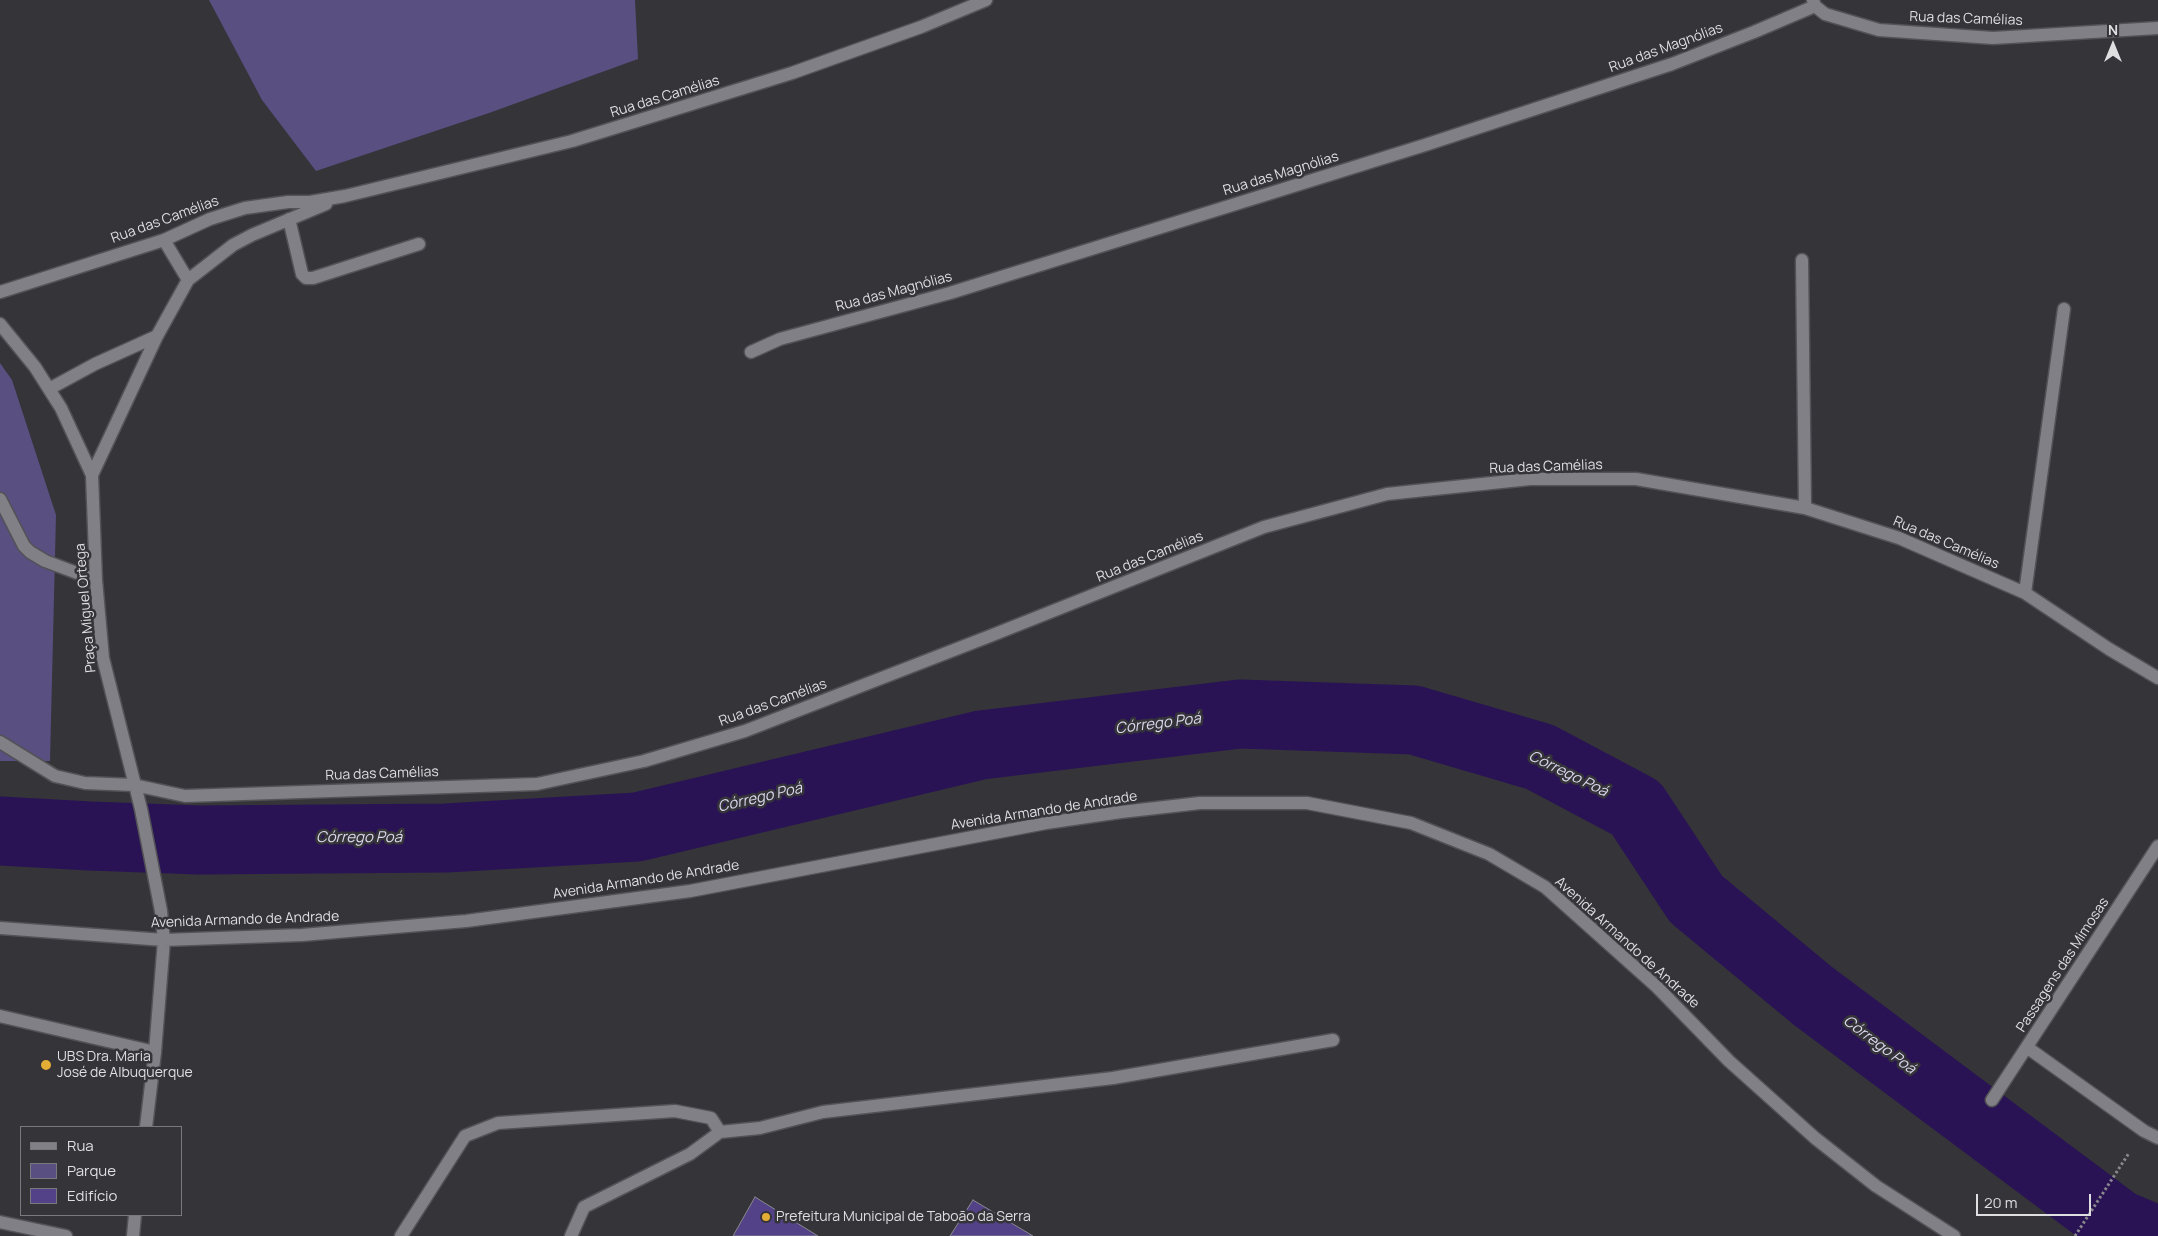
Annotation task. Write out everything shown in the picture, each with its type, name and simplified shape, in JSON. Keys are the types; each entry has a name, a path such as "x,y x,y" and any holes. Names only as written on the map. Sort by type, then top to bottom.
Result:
{"street":[{"name":"Rua das Camélias","path":"0,292 164,240 210,219 245,208 288,202 310,202 345,196 572,141 792,73 912,30 986,0"},
{"name":"Rua das Camélias","path":"1814,3 1825,14 1879,30 1993,38 2158,28"},
{"name":"Rua das Magnólias","path":"751,352 780,339 950,293 1434,142 1672,64 1754,32 1814,3"},
{"name":"Rua das Camélias","path":"92,475 157,336 188,280 233,245 345,196"},
{"path":"289,220 302,274 306,278 314,278 419,244"},
{"path":"164,240 188,280"},
{"path":"1802,260 1805,508"},
{"path":"2025,593 2064,309"},
{"name":"Praça Miguel Ortega","path":"0,324 35,367 61,408 92,475 96,580 103,658 141,809 161,911 164,940 146,1126"},
{"path":"49,389 94,364 157,336"},
{"name":"Rua das Camélias","path":"0,742 54,776 85,783 134,785 185,796 537,784 644,761 745,731 1264,527 1387,494 1530,479 1636,479 1805,508 1899,538 2025,593 2109,649 2158,678"},
{"path":"0,499 24,546 30,552 44,560 96,580"},
{"name":"Avenida Armando de Andrade","path":"0,928 164,940 302,935 466,921 690,891 1046,823 1121,812 1200,803 1307,803 1411,823 1489,854 1545,887 1658,987 1729,1060 1815,1138 1876,1186 1954,1236"},
{"name":"Passagens das Mimosas","path":"1992,1100 2028,1048 2158,846"},
{"path":"0,1016 154,1052"},
{"path":"571,1236 584,1207 690,1154 720,1132 760,1128 823,1112 1113,1078 1333,1040"},
{"path":"2028,1048 2144,1131 2158,1138"},
{"path":"401,1236 465,1136 498,1123 675,1111 711,1118 720,1132"},
{"path":"133,1236 135,1216"},
{"path":"0,1222 66,1236"}],"path":[{"path":"2075,1236 2144,1131"}],"green space":[{"path":"209,0 635,0 638,59 489,113 316,171 262,100"},
{"path":"0,363 12,380 56,515 50,761 0,761"},
{"path":"2115,1198 2158,1227 2158,1236 2094,1236"}],"building":[{"name":"Prefeitura Municipal de Taboão da Serra","path":"755,1197 818,1236 733,1236"},
{"name":"Prefeitura Municipal de Taboão da Serra","path":"973,1200 1033,1236 950,1236"}],"waterway":[{"name":"Córrego Poá","path":"0,831 199,840 446,838 637,827 981,745 1240,714 1414,720 1540,757 1636,808 1696,899 1813,996 2118,1224 2146,1236"}],"place":[{"name":"UBS Dra. Maria José de Albuquerque","path":"46,1065"},
{"name":"Prefeitura Municipal de Taboão da Serra","path":"766,1217"}]}
